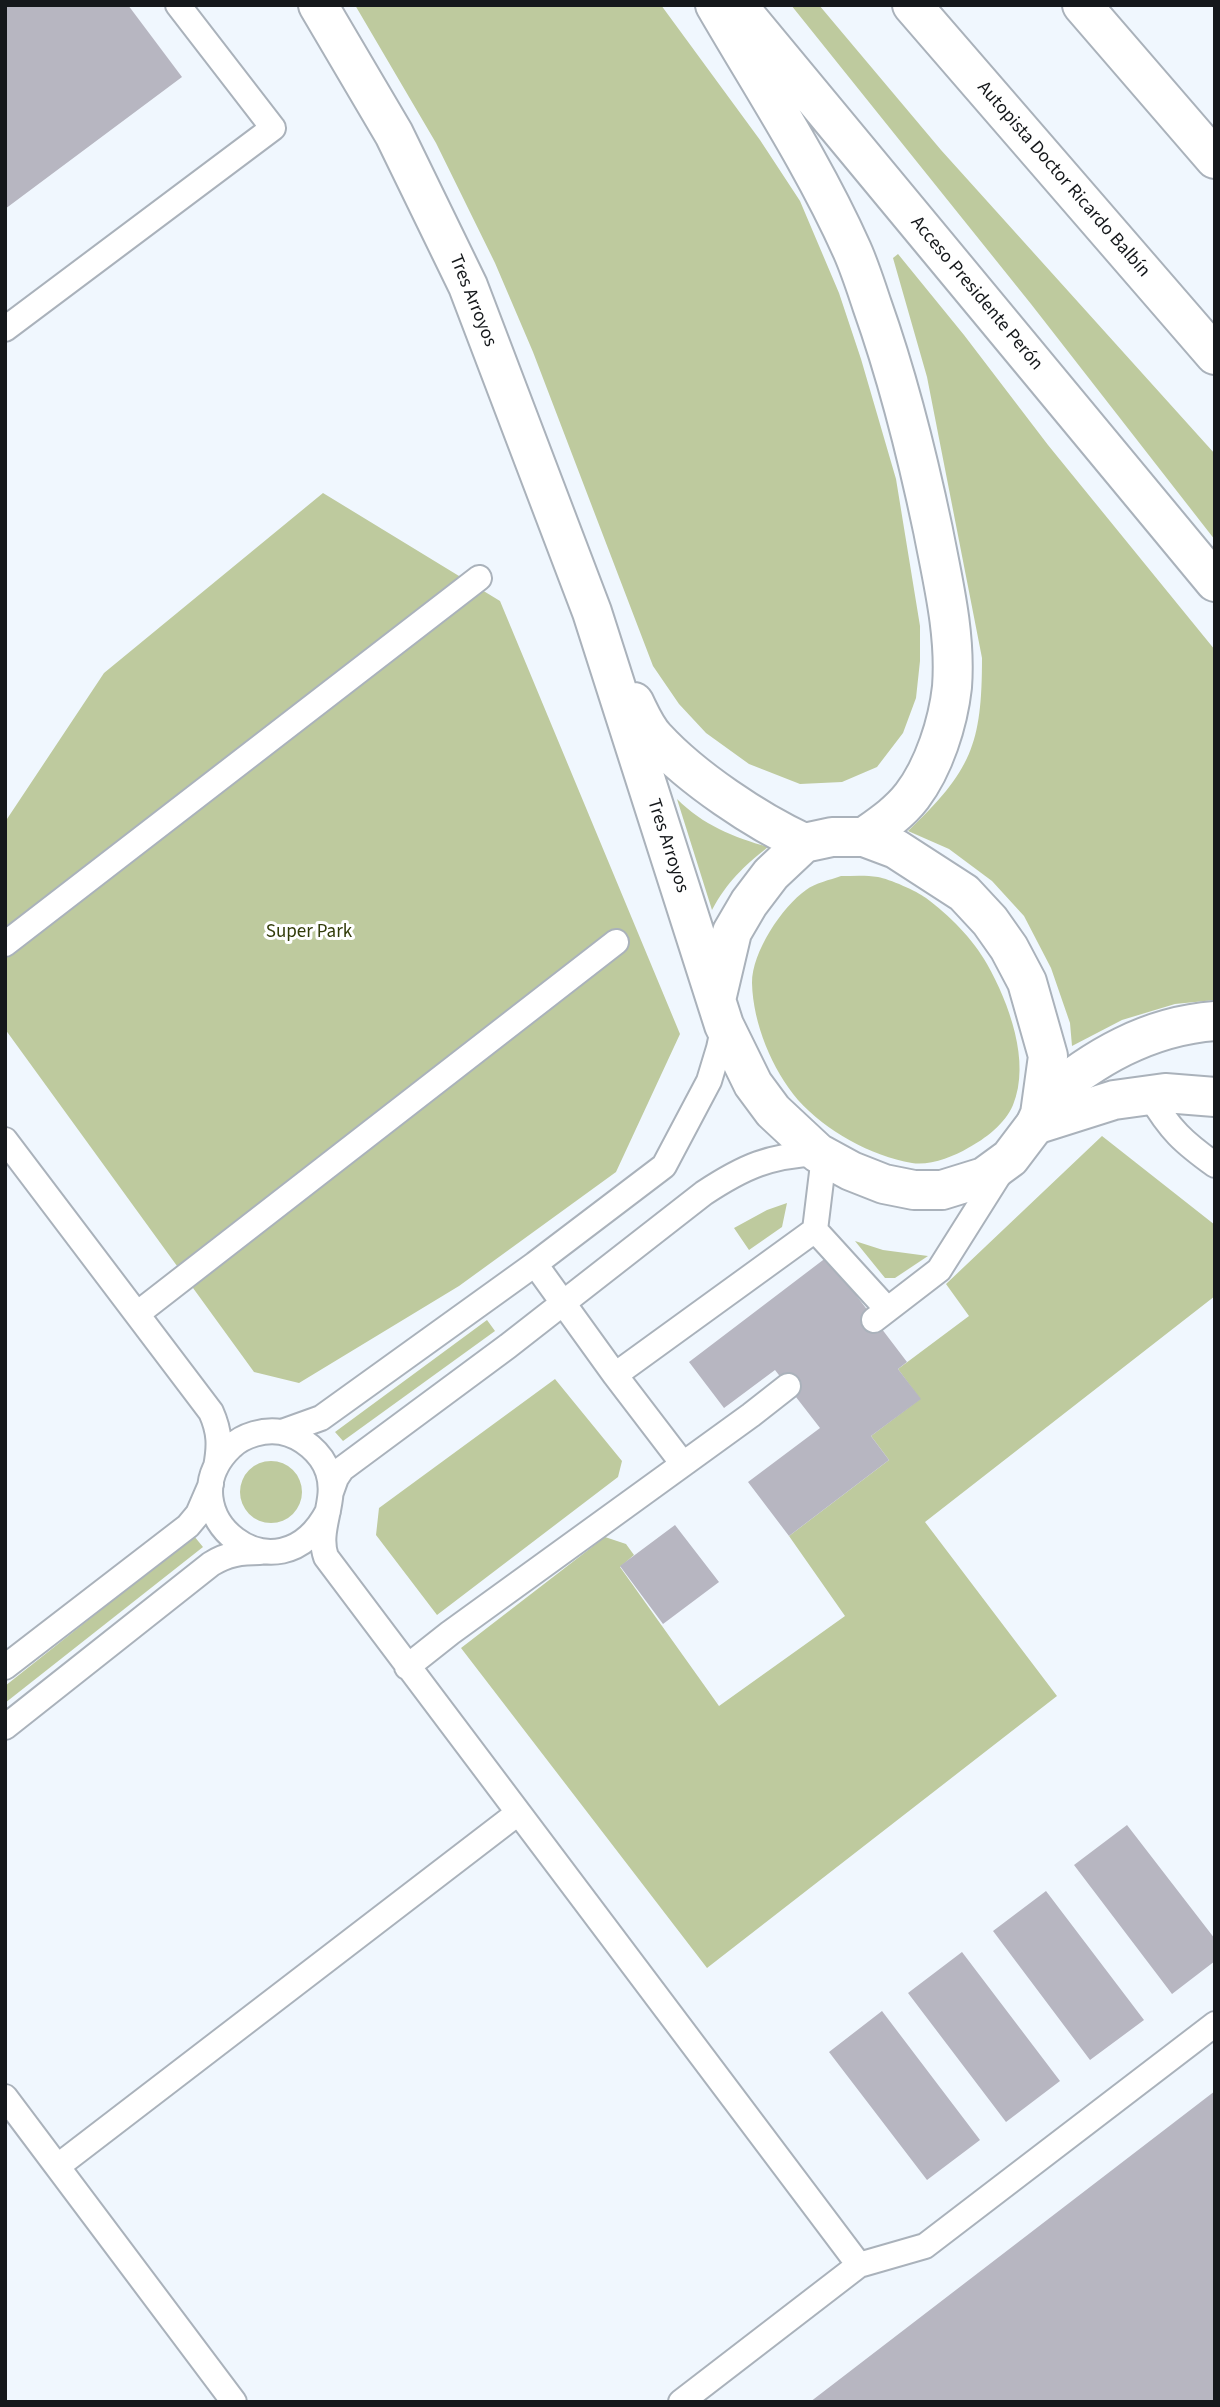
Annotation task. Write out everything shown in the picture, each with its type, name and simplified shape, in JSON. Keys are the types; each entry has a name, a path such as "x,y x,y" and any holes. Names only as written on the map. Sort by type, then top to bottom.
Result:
{"main road":[{"name":"Tres Arroyos","path":"317,5 394,134 468,286 592,612 720,1012 752,1084 773,1111 821,1154 851,1171 884,1184 914,1190 942,1190 984,1177 1010,1158 1039,1113 1080,1070 1128,1043 1175,1026 1215,1021"},
{"path":"715,5 816,177 853,252 901,394 948,605 952,639 952,688 943,730 928,768 912,796 883,824 863,836"},
{"name":"Acceso Presidente Perón","path":"737,5 1215,582"},
{"name":"Autopista Doctor Ricardo Balbín","path":"912,5 1215,355"},
{"path":"1082,5 1215,159"},
{"name":"Tres Arroyos","path":"592,612 640,716 655,738 724,796 804,843"},
{"path":"720,1012 732,932 771,874 804,843 832,837 863,836 896,849 964,893 990,921 1009,948 1027,982 1048,1056 1039,1113 1165,1093 1215,1097"}],"lane":[{"path":"5,329 273,128 178,5"},
{"path":"5,944 479,578"},
{"path":"137,1314 616,942"},
{"path":"5,1667 188,1526 205,1500 224,1454 234,1444 251,1435 276,1432 321,1418 535,1264 664,1166 709,1081 719,1048 720,1012"},
{"path":"1150,1096 1165,1122 1180,1140 1215,1165"},
{"path":"5,1140 211,1412 218,1428 220,1444 211,1499 217,1518 229,1535 246,1547 326,1557"},
{"path":"859,2265 326,1557 322,1547 323,1534 336,1478 342,1469 704,1193 738,1171 768,1159 821,1154 816,1230 881,1314 939,1270 1010,1158"},
{"path":"615,1375 816,1230"},
{"path":"535,1264 683,1464"},
{"path":"407,1667 788,1386"},
{"path":"5,1727 211,1564 238,1552 274,1551 306,1541 319,1527 330,1501 329,1473 320,1456 306,1443 276,1432 233,1427 211,1412"},
{"path":"58,2166 518,1813"},
{"path":"681,2402 859,2265 925,2246 1215,2024"},
{"path":"5,2097 234,2402"}],"green space":[{"path":"355,5 661,5 760,140 800,201 839,293 896,479 920,626 920,661 916,698 903,733 877,767 842,782 800,784 749,764 706,733 679,704 653,666 533,352 495,263 436,143"},
{"path":"791,5 819,5 941,150 1215,454 1215,540 1031,304"},
{"path":"898,254 1048,445 1215,650 1215,1000 1175,1004 1122,1020 1072,1046 1070,1023 1051,968 1024,916 992,881 949,849 908,831 946,791 969,755 979,713 982,658 927,377 893,258"},
{"name":"Super Park","path":"323,493 500,601 680,1034 616,1172 459,1286 299,1383 254,1372 5,1029 5,822 104,673"},
{"path":"677,799 697,816 719,829 768,847 736,876 712,910"},
{"path":"841,876 883,878 926,898 952,920 975,946 995,979 1010,1014 1020,1070 1013,1105 1000,1125 988,1135 948,1157 919,1164 896,1160 865,1148 836,1132 809,1111 789,1088 772,1060 760,1030 752,983 753,971 763,944 787,907 806,890"},
{"path":"1102,1136 1215,1225 1215,1296 925,1522 1057,1696 707,1968 461,1648 605,1537 626,1544 634,1555 620,1567 719,1706 845,1616 789,1536 889,1460 871,1436 920,1399 898,1369 969,1316 946,1284"},
{"path":"787,1203 782,1227 749,1250 734,1228 767,1210"},
{"path":"855,1241 883,1250 928,1256 895,1278 885,1278"},
{"path":"487,1320 495,1331 343,1441 335,1432"},
{"path":"555,1379 622,1461 618,1477 437,1615 376,1535 379,1508"},
{"path":"271,1461 293,1470 302,1492 293,1514 271,1523 249,1514 240,1492 249,1470"},
{"path":"194,1536 203,1547 5,1703 5,1686"}],"building":[{"path":"5,5 128,5 182,77 5,209"},
{"path":"827,1257 907,1362 898,1369 921,1399 871,1436 889,1460 789,1536 748,1482 820,1428 775,1370 724,1408 689,1362"},
{"path":"675,1525 719,1582 663,1624 620,1566"},
{"path":"1127,1825 1215,1939 1215,1961 1172,1994 1074,1865"},
{"path":"1046,1891 1144,2020 1090,2060 993,1931"},
{"path":"962,1952 1060,2081 1006,2122 908,1993"},
{"path":"882,2011 980,2140 927,2180 829,2052"},
{"path":"1215,2091 1215,2402 810,2402"}]}
